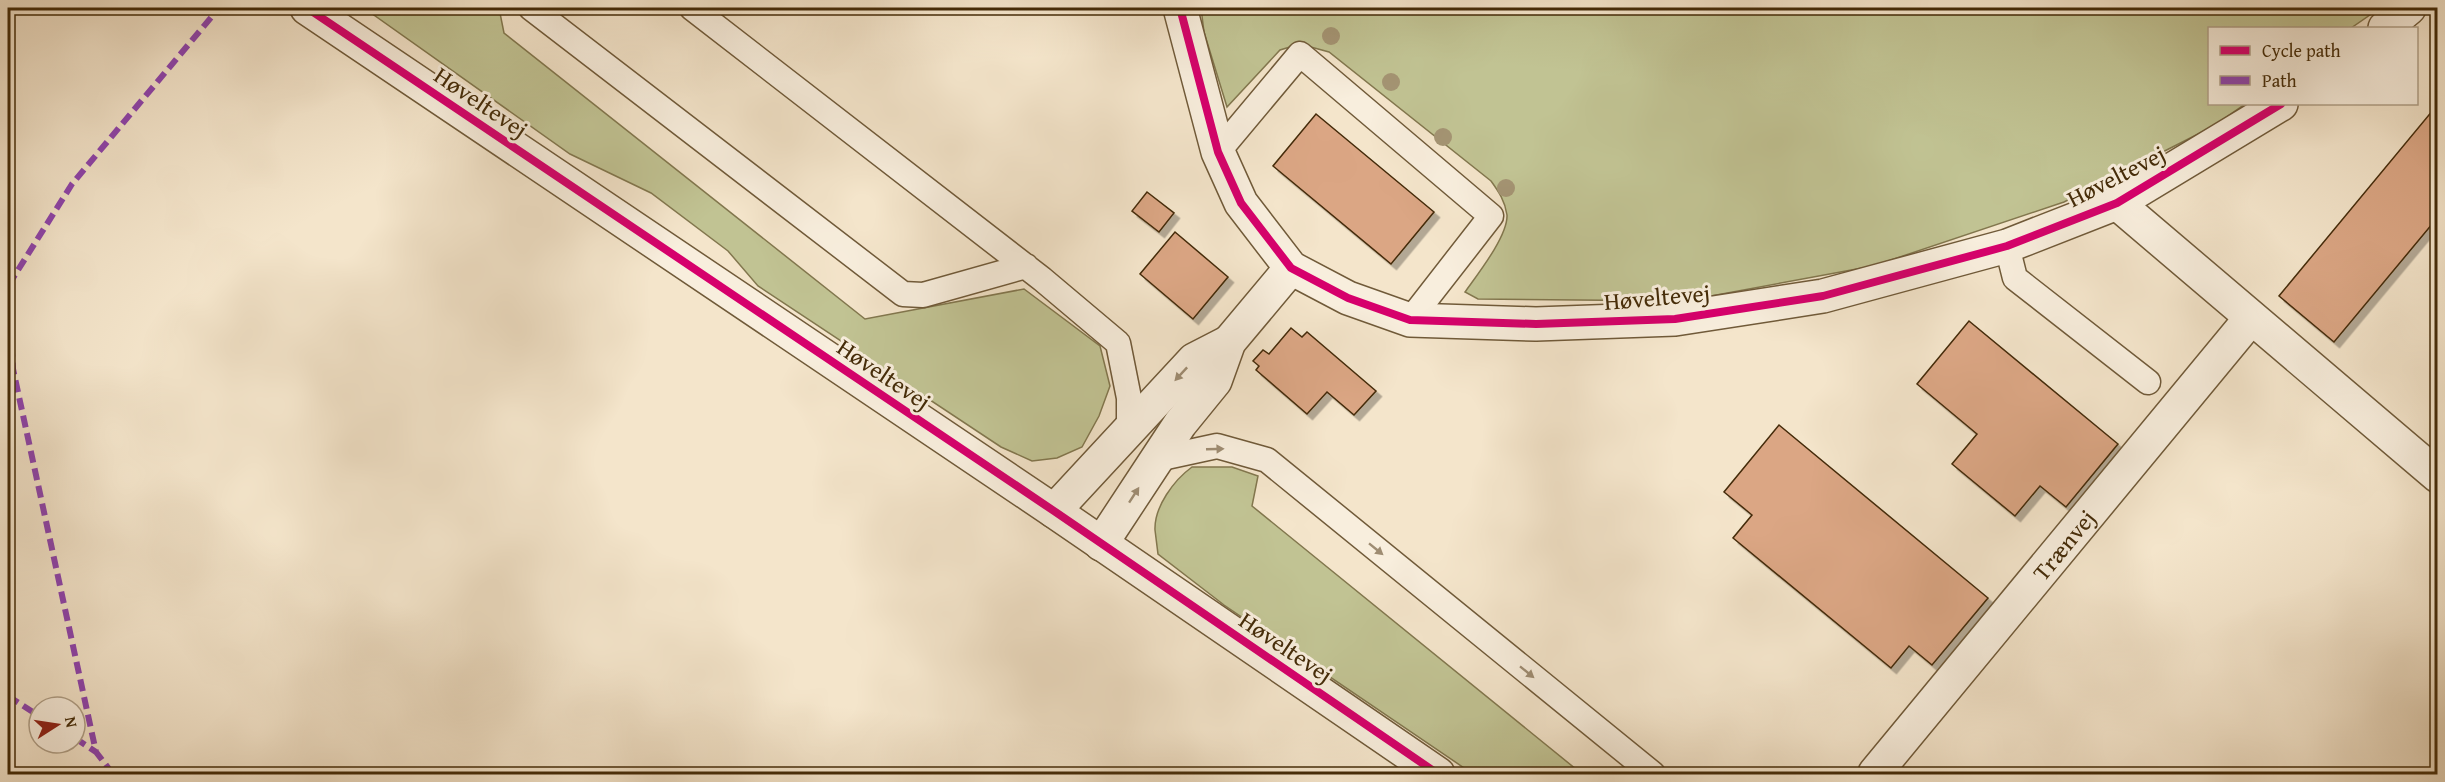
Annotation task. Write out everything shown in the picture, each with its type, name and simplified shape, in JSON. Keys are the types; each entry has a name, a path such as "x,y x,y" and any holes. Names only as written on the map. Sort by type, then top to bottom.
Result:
{"street":[{"name":"Høveltevej","path":"307,8 1054,511 1438,774"},
{"name":"Høveltevej","path":"1180,8 1218,152 1241,203 1291,268 1348,298 1410,320 1536,324 1675,319 1822,296 2007,246 2117,202 2280,105"},
{"path":"2386,27 2409,8"},
{"path":"2117,202 2438,476"},
{"path":"1101,544 1180,424 1215,381 1229,342 1291,268"},
{"name":"Trænvej","path":"1875,773 2251,318"},
{"path":"1054,511 1194,360 1229,342"}],"lane":[{"path":"531,8 903,294 923,295 1026,266"},
{"path":"692,8 1026,266 1118,343 1129,398 1129,430"},
{"path":"1218,152 1300,54 1491,216 1410,320"},
{"path":"2007,246 2015,278 2148,382"},
{"path":"1157,459 1217,446 1267,460 1653,774"}],"green space":[{"path":"364,8 499,8 504,33 865,319 1024,289 1100,346 1110,386 1099,416 1082,447 1057,458 1032,461 1001,447 758,286 728,251 651,193 570,154"},
{"path":"1201,8 2380,8 2352,27 2208,27 2208,105 2244,105 2212,127 2064,202 1873,266 1684,301 1478,299 1465,292 1491,255 1506,224 1505,205 1491,181 1329,52 1300,44 1280,50 1227,107 1204,32"},
{"path":"1192,467 1232,467 1258,476 1252,506 1582,774 1473,774 1224,605 1158,554 1155,530 1158,512 1166,495 1178,479"}],"building":[{"path":"2438,104 2438,217 2334,342 2279,296"},
{"path":"1316,114 1434,212 1391,264 1273,166"},
{"path":"1147,192 1174,213 1159,232 1132,211"},
{"path":"1175,232 1228,277 1193,319 1140,274"},
{"path":"1969,321 2118,444 2066,507 2040,486 2015,516 1952,464 1977,434 1917,384"},
{"path":"1291,328 1302,337 1307,332 1376,391 1354,415 1327,392 1307,414 1256,370 1259,366 1253,361 1263,350 1269,354"},
{"path":"1779,425 1988,598 1932,665 1909,646 1891,668 1733,538 1752,515 1724,492"}],"marked path":[{"path":"113,774 96,752 13,369 8,286 72,184 219,8"},
{"path":"8,696 27,708"},
{"path":"87,746 96,752"}],"cycle path":[{"path":"307,8 1054,511 1438,774"},
{"path":"1180,8 1218,152 1241,203 1291,268 1348,298 1410,320 1536,324 1675,319 1823,296 2007,246 2117,203 2279,105"}]}
